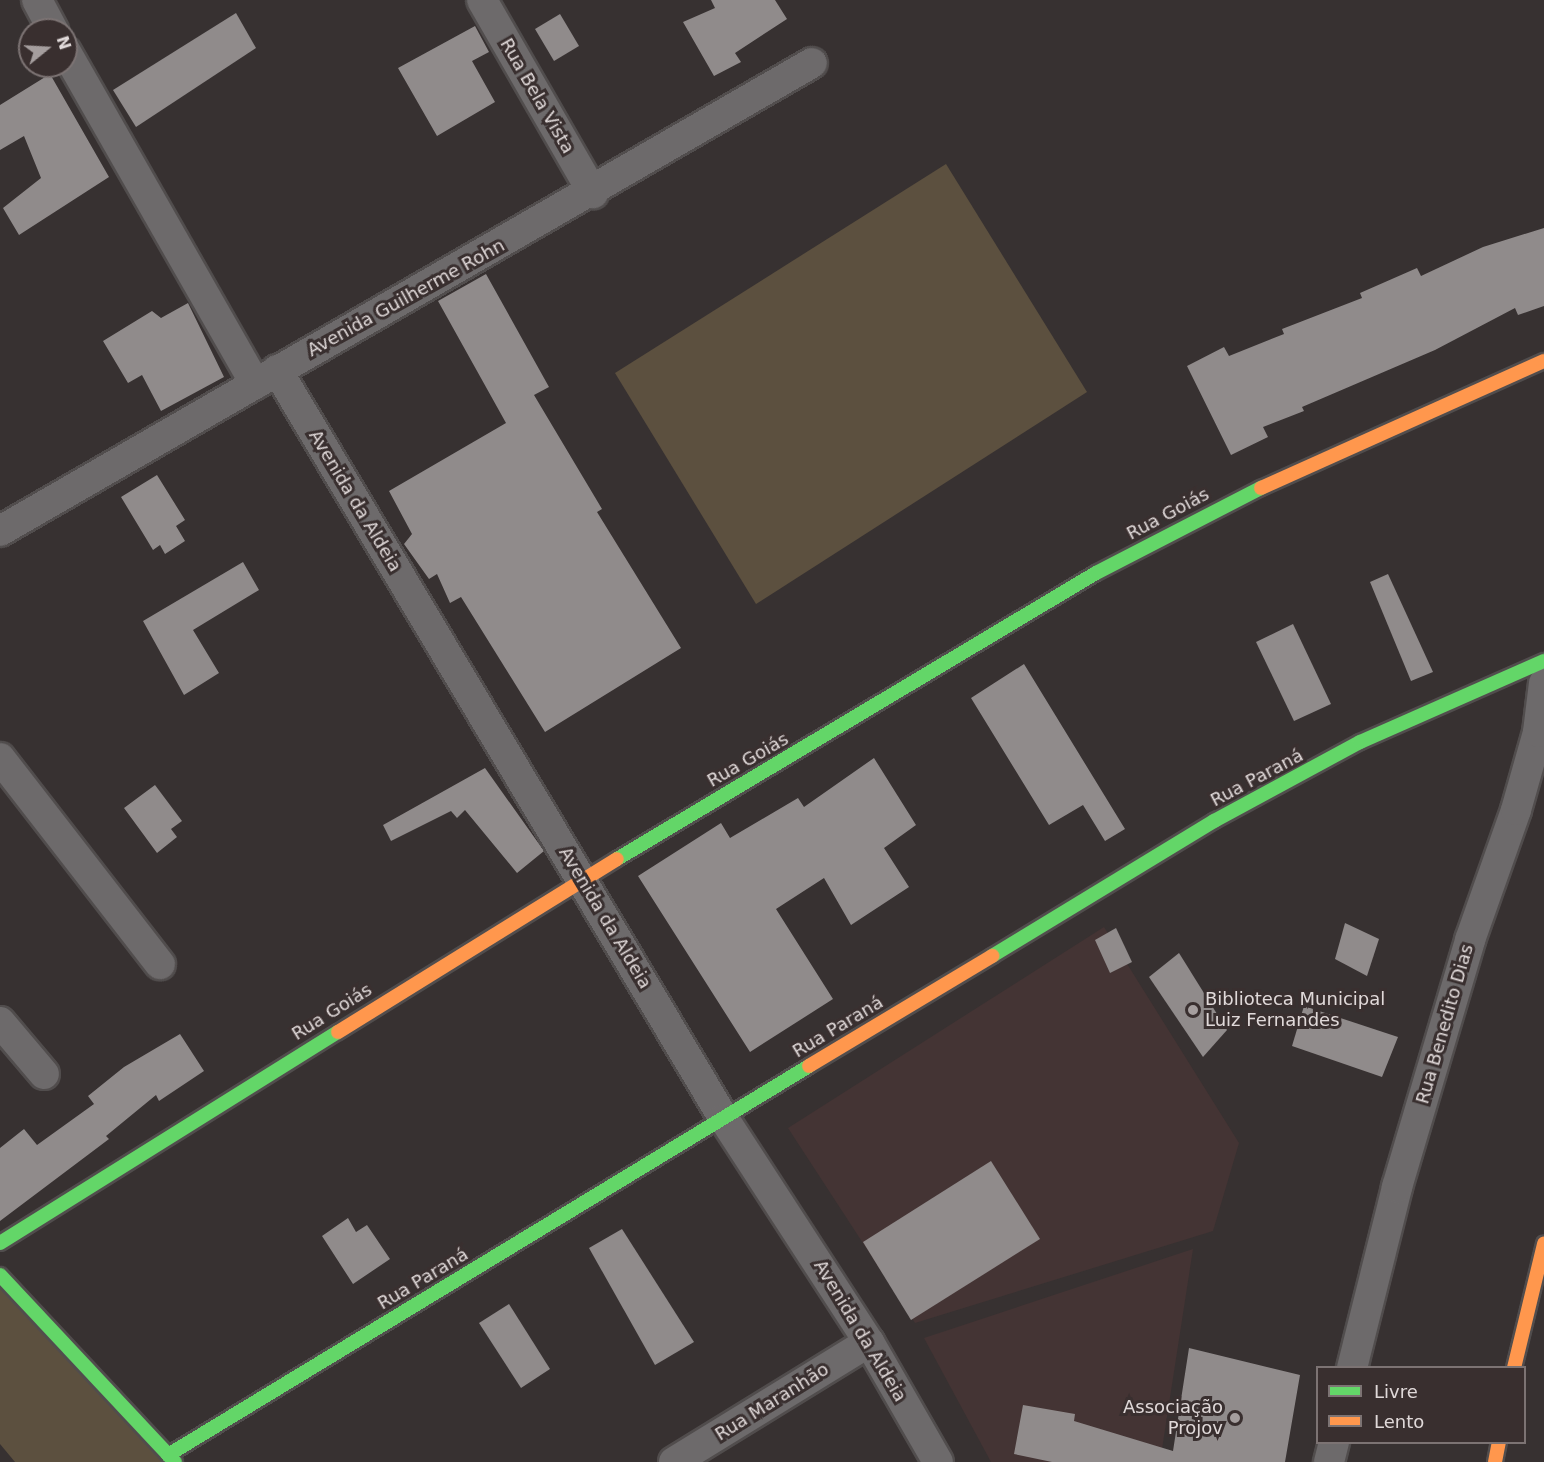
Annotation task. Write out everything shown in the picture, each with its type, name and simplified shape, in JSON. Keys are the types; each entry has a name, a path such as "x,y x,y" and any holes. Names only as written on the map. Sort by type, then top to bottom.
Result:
{"street":[{"path":"37,0 47,18"},
{"name":"Rua Bela Vista","path":"482,0 593,193"},
{"name":"Avenida Guilherme Rohn","path":"0,531 266,377 593,193 812,63"},
{"name":"Avenida da Aldeia","path":"78,72 266,377 582,880 724,1119 869,1342 938,1462"},
{"name":"Rua Goiás","path":"0,1243 582,880 1000,629 1185,524 1290,473 1544,361"},
{"name":"Rua Paraná","path":"172,1458 1214,821 1360,742 1544,661"},
{"name":"Rua Benedito Dias","path":"1352,1366 1397,1187 1470,940 1519,799 1538,732 1544,683"},
{"path":"0,758 160,964"},
{"path":"0,1022 44,1074"},
{"path":"1514,1366 1544,1244"},
{"path":"0,1275 172,1458"},
{"name":"Rua Maranhão","path":"674,1462 869,1342"},
{"path":"1329,1462 1334,1444"},
{"path":"1495,1462 1499,1444"}],"shaded area":[{"path":"946,164 1087,392 756,604 615,373"},
{"path":"1104,927 1239,1143 1213,1231 915,1323 788,1128"},
{"path":"1193,1249 1160,1462 991,1462 924,1338"},
{"path":"0,1282 165,1462 15,1462 0,1444"}],"building":[{"path":"711,0 775,0 787,19 735,53 741,62 714,76 683,22 715,8"},
{"path":"236,13 256,48 136,127 113,90"},
{"path":"560,14 579,46 554,61 535,29"},
{"path":"475,26 489,52 472,61 495,102 437,136 398,68"},
{"path":"44,78 52,78 109,177 19,235 3,208 41,178 24,136 0,150 0,105"},
{"path":"1544,228 1544,306 1518,315 1515,308 1435,350 1302,407 1304,411 1263,427 1268,437 1231,455 1187,366 1224,347 1229,356 1284,334 1282,329 1362,298 1360,293 1417,268 1421,276 1483,247"},
{"path":"486,274 549,387 534,395 602,509 597,512 681,648 545,732 461,597 450,603 437,574 429,579 404,544 412,534 389,491 506,423 438,301"},
{"path":"188,303 224,377 161,411 142,375 128,383 103,341 152,311 161,318"},
{"path":"157,475 185,520 176,526 185,541 165,554 160,545 153,550 121,497"},
{"path":"243,562 259,590 193,630 219,673 184,695 143,621"},
{"path":"1388,574 1433,672 1411,681 1370,582"},
{"path":"1293,624 1331,704 1294,721 1256,642"},
{"path":"1024,664 1125,829 1105,841 1083,805 1049,825 971,698"},
{"path":"874,758 916,825 884,848 909,887 851,925 824,878 776,909 833,999 750,1052 638,876 721,823 730,838 798,798 804,807"},
{"path":"485,768 544,851 517,873 465,810 457,818 451,811 391,841 383,825"},
{"path":"155,785 182,821 171,829 177,837 157,853 124,808"},
{"path":"1345,923 1379,939 1367,976 1335,959"},
{"path":"1116,928 1132,962 1110,973 1095,940"},
{"name":"Biblioteca Municipal Luiz Fernandes","path":"1179,953 1227,1030 1203,1057 1149,977"},
{"path":"1304,1006 1398,1037 1382,1077 1292,1046"},
{"path":"180,1034 204,1071 159,1101 156,1095 106,1136 109,1139 0,1221 0,1148 24,1129 37,1145 94,1104 88,1096 124,1067"},
{"path":"991,1161 1040,1239 911,1320 863,1242"},
{"path":"348,1218 356,1232 367,1225 390,1259 353,1284 322,1236"},
{"path":"622,1229 694,1342 655,1365 589,1248"},
{"path":"509,1304 550,1369 521,1388 479,1323"},
{"name":"Associação Projov","path":"1189,1348 1300,1375 1285,1462 1052,1462 1014,1454 1023,1405 1075,1414 1074,1421 1173,1451"}],"traffic: fast":[{"path":"617,859 1096,573 1261,488"},
{"path":"992,956 1214,821 1360,742 1544,661"},
{"path":"0,1243 338,1032"},
{"path":"168,1455 809,1066"},
{"path":"0,1275 175,1462"}],"traffic: slow":[{"path":"1261,488 1544,361"},
{"path":"338,1032 617,859"},
{"path":"809,1066 992,956"},
{"path":"1514,1366 1544,1244"},
{"path":"1495,1462 1499,1444"}],"place":[{"name":"Biblioteca Municipal Luiz Fernandes","path":"1193,1010"},
{"name":"Associação Projov","path":"1235,1418"}]}
